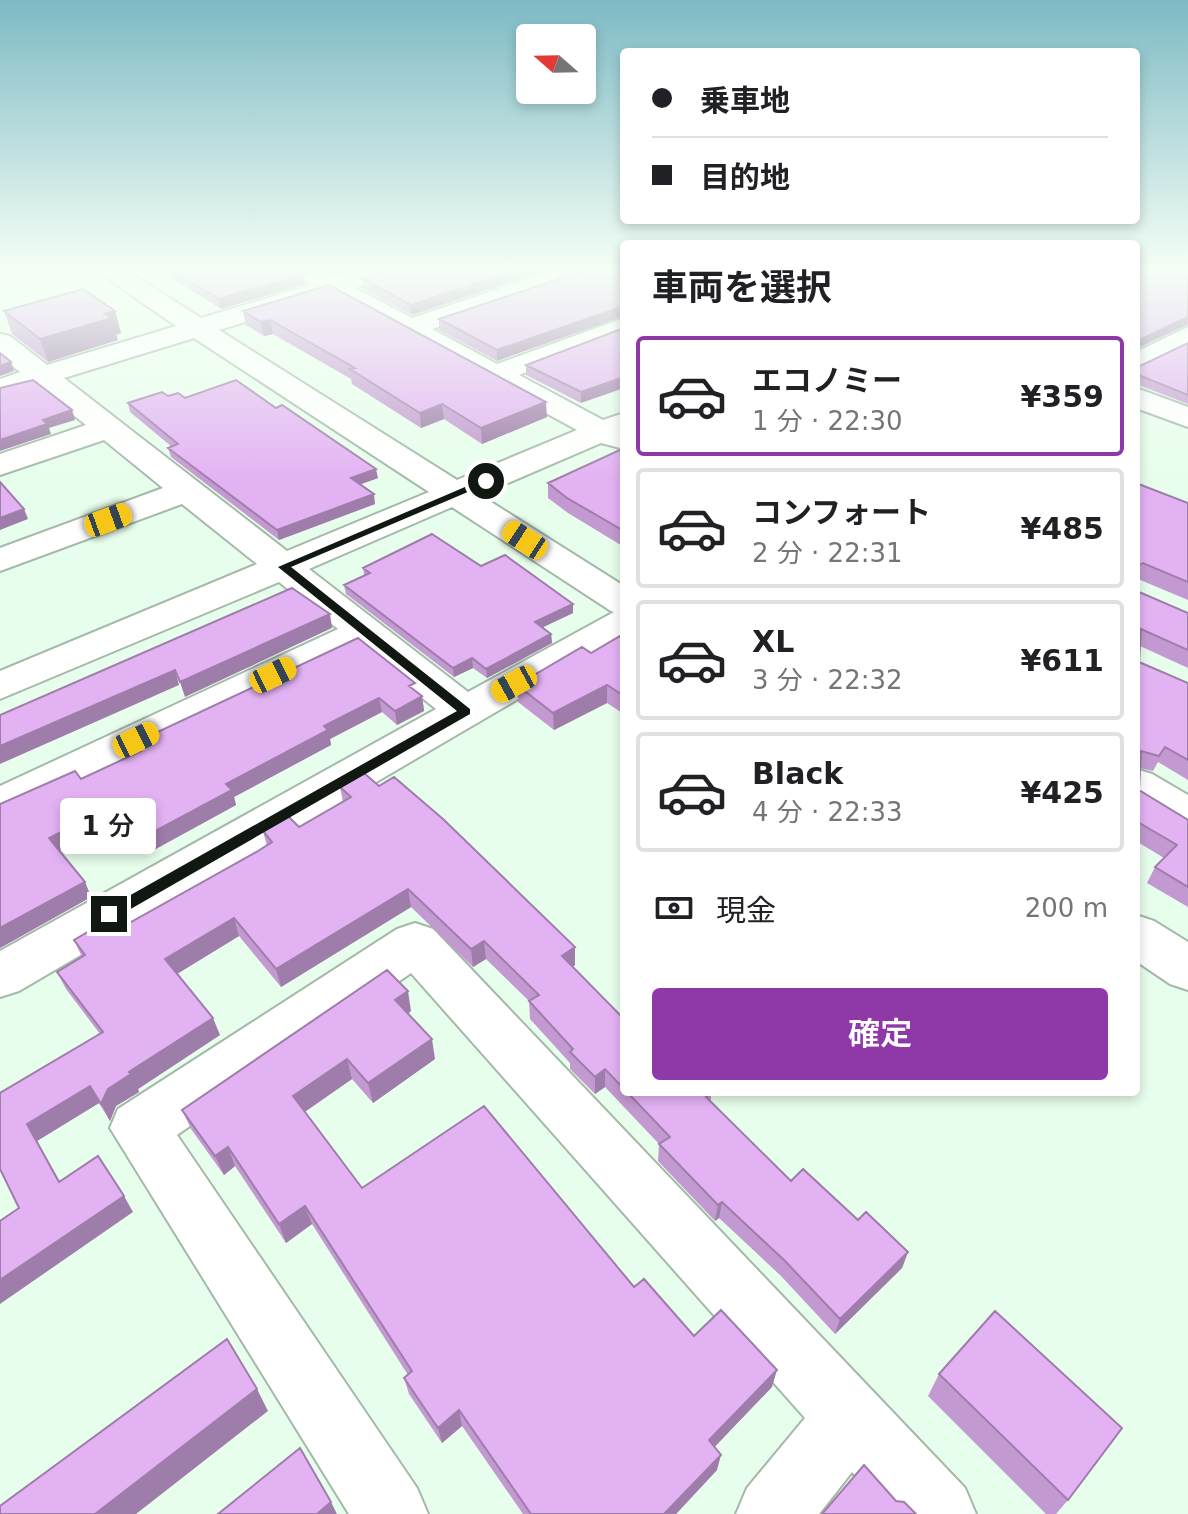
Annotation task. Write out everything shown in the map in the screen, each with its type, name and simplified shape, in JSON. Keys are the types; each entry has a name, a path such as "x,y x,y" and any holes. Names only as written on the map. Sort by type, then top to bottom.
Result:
{"street":[{"path":"0,388 158,340"},
{"path":"217,340 620,600"},
{"path":"431,340 617,433"},
{"path":"496,374 588,340"},
{"path":"1140,361 1179,340"},
{"path":"0,342 465,711"},
{"path":"1140,399 1188,418"},
{"path":"0,465 106,429"},
{"path":"0,686 454,495 617,433"},
{"path":"0,560 188,490"},
{"path":"0,976 620,623"},
{"path":"0,805 364,632"},
{"path":"1140,787 1188,817"},
{"path":"1140,938 1188,969"},
{"path":"391,1514 139,1128 415,943 939,1514"},
{"path":"773,1514 850,1418"}],"building":[{"path":"305,340 430,340 546,402 481,428 442,404 420,413 350,369 355,368"},
{"path":"478,340 527,340 497,350"},
{"path":"593,340 620,340 620,378 581,392 526,365"},
{"path":"1188,343 1188,395 1140,376 1140,366"},
{"path":"0,353 11,362 0,366"},
{"path":"33,380 72,410 43,420 47,424 0,440 0,388"},
{"path":"236,380 276,408 282,405 376,469 351,478 374,494 277,530 168,448 178,444 128,403 162,392 168,396 178,393 185,398"},
{"path":"620,450 620,529 567,498 548,483"},
{"path":"0,482 24,509 0,518"},
{"path":"1140,485 1188,503 1188,582 1143,563 1140,565"},
{"path":"432,534 481,566 505,555 573,604 535,622 551,634 486,669 472,658 453,668 344,585 370,573 363,568"},
{"path":"292,588 330,614 180,682 175,670 0,746 0,715"},
{"path":"1140,592 1188,613 1188,650 1141,629 1140,646"},
{"path":"620,636 620,693 607,685 553,713 517,685 582,647 591,653"},
{"path":"358,638 415,683 409,686 422,696 395,711 379,698 324,726 328,730 226,784 232,790 146,836 116,804 49,838 85,882 0,928 0,804 75,771 81,779 141,751 134,743"},
{"path":"1140,662 1188,683 1188,760 1165,747 1159,756 1141,751 1140,770"},
{"path":"364,773 379,786 394,777 443,819 575,947 562,956 620,1015 620,1085 605,1069 595,1077 570,1052 573,1049 529,1001 539,995 484,941 471,949 408,889 276,969 234,918 165,959 213,1018 129,1072 131,1074 108,1089 101,1104 90,1086 27,1124 59,1182 98,1156 124,1196 0,1280 0,1221 19,1208 0,1169 0,1093 103,1032 57,972 85,955 74,940 122,912 131,922 258,851 272,842 263,831 288,816 299,827 351,797 340,787"},
{"path":"1140,791 1188,820 1188,887 1155,867 1177,845 1140,823"},
{"path":"387,970 408,991 395,1000 432,1039 368,1083 347,1059 293,1096 362,1188 484,1106 634,1287 644,1279 694,1336 721,1310 777,1370 709,1440 721,1455 664,1514 531,1514 459,1410 438,1428 404,1378 412,1371 305,1206 279,1224 228,1147 215,1156 182,1110"},
{"path":"631,1096 708,1096 791,1181 803,1169 858,1220 866,1212 908,1252 840,1319 785,1261 722,1202 718,1205 659,1144 670,1137"},
{"path":"995,1311 1122,1428 1068,1500 939,1374"},
{"path":"227,1339 257,1389 95,1514 0,1514 0,1506"},
{"path":"300,1448 331,1502 317,1514 218,1514"},
{"path":"864,1465 896,1501 904,1502 916,1514 822,1514"}],"route":[{"path":"109,914 465,711 284,567 486,481"}]}
